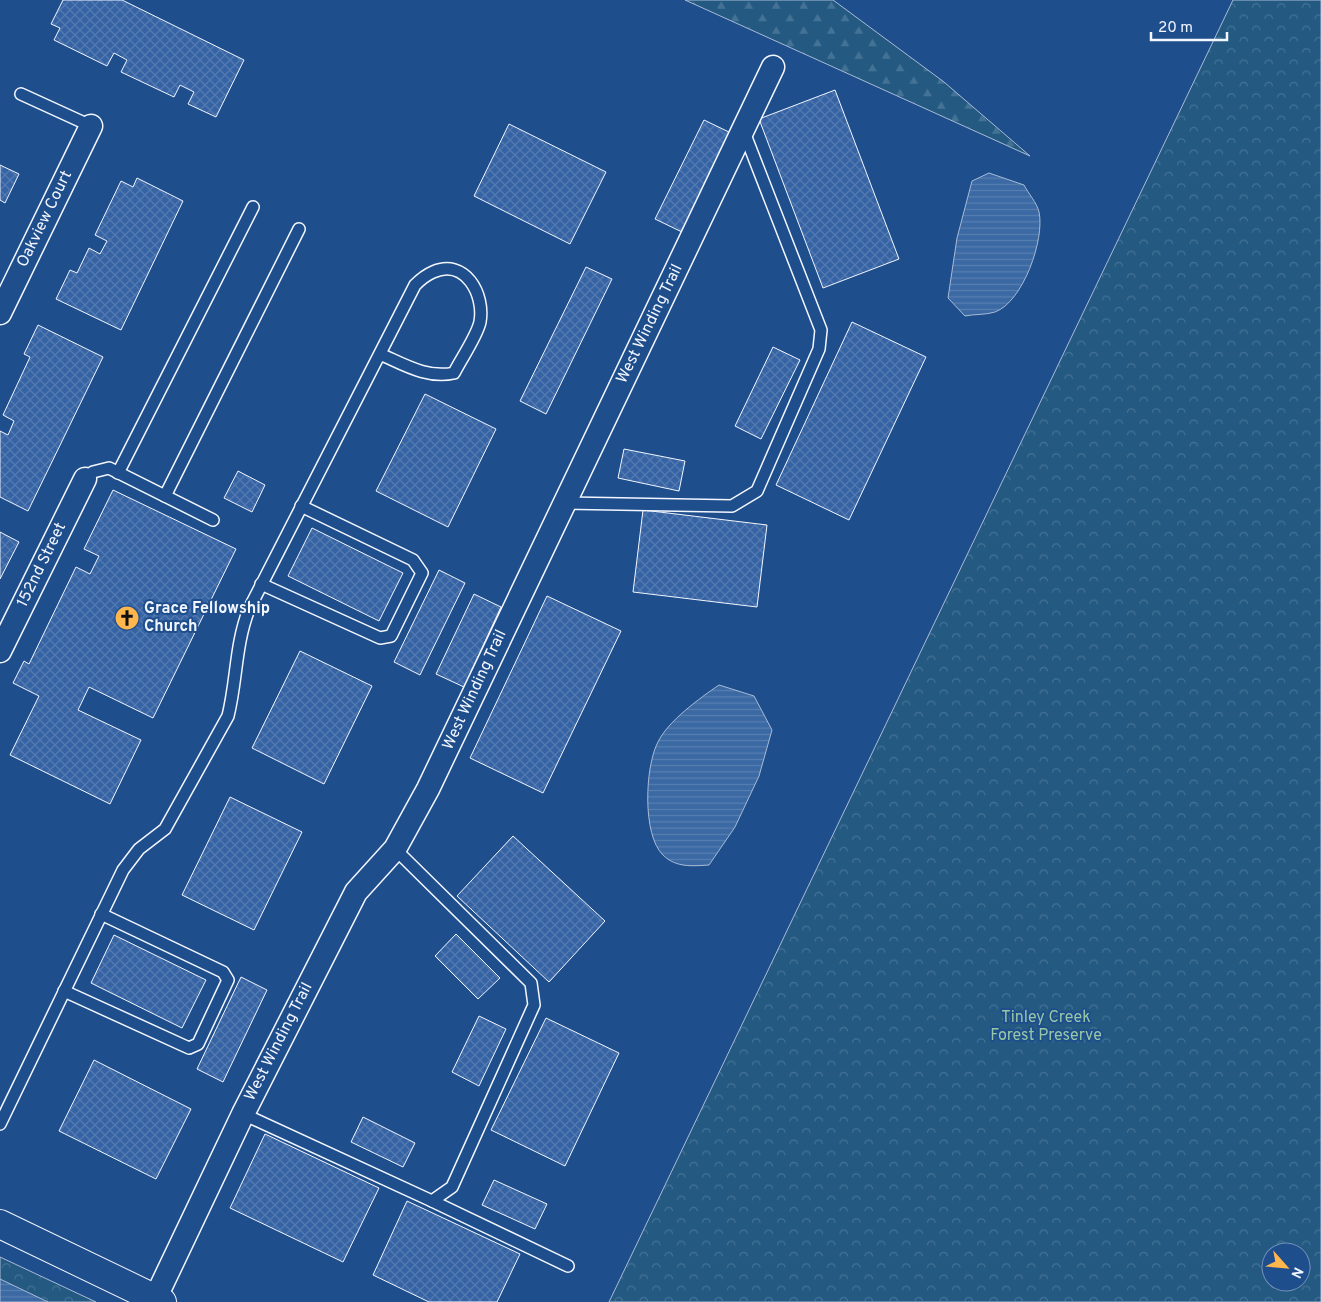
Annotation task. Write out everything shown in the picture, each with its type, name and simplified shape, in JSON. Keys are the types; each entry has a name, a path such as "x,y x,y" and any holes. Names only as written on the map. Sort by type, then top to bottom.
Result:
{"street":[{"name":"West Winding Trail","path":"159,1300 243,1114 356,892 395,849 428,789 773,67"},
{"name":"Oakview Court","path":"0,313 91,126"},
{"name":"152nd Street","path":"0,651 85,479"},
{"path":"0,1224 159,1300"}],"lane":[{"path":"21,94 91,126"},
{"path":"564,503 732,506 756,491 819,349 821,330 743,129"},
{"path":"118,473 253,208"},
{"path":"165,496 299,229"},
{"path":"0,1124 123,870 139,849 165,829 228,716 233,696 234,670 242,628 261,584 414,285 434,271 451,269 467,276 475,286 480,301 480,322 454,373 442,376 423,372 380,354"},
{"path":"85,479 94,472 109,468 213,520"},
{"path":"261,584 380,638 391,636 422,573 413,560 301,506"},
{"path":"395,849 531,983 534,1005 452,1187 432,1201"},
{"path":"64,991 189,1048 198,1044 225,988 228,980 223,972 101,914"},
{"path":"243,1114 568,1266"}],"green space":[{"path":"685,0 833,0 944,82 1030,156"},
{"name":"Tinley Creek Forest Preserve","path":"1233,0 1321,0 1321,1302 609,1302"},
{"path":"0,1257 96,1302 0,1302"}],"shaded area":[{"path":"989,173 1024,185 1039,212 1039,238 1030,268 1015,296 1005,306 995,312 965,316 948,298 957,238 972,181"},
{"path":"719,685 754,696 772,730 759,776 735,827 709,865 691,866 679,864 663,855 656,845 652,832 648,800 650,767 658,742 669,726 694,703"},
{"path":"0,1279 48,1302 0,1302"}],"building":[{"path":"63,0 122,0 244,60 216,117 188,104 194,92 180,85 174,97 121,72 127,60 114,53 107,66 54,40 60,28 51,24"},
{"path":"835,90 899,259 823,288 759,119"},
{"path":"704,120 731,133 682,232 655,219"},
{"path":"509,124 606,172 570,244 474,196"},
{"path":"0,165 19,174 5,203 0,200"},
{"path":"137,178 183,201 121,330 56,299 70,270 77,273 89,248 100,254 107,241 95,235 121,181 133,187"},
{"path":"586,267 612,279 546,414 520,401"},
{"path":"852,322 926,357 849,520 776,485"},
{"path":"38,325 103,357 28,511 0,497 0,431 8,435 14,421 3,415 30,357 24,354"},
{"path":"773,347 800,360 761,439 735,426"},
{"path":"425,394 496,429 448,527 376,491"},
{"path":"624,449 685,461 679,491 618,478"},
{"path":"238,471 265,485 252,512 224,498"},
{"name":"Grace Fellowship Church","path":"113,490 236,549 153,718 89,687 78,710 141,740 110,804 10,755 39,696 13,683 24,661 29,664 76,567 90,574 99,556 84,549"},
{"path":"643,510 767,525 757,607 633,592"},
{"path":"312,528 403,573 379,621 288,576"},
{"path":"0,532 19,542 0,579"},
{"path":"439,570 465,583 420,675 394,662"},
{"path":"474,594 501,607 464,687 436,674"},
{"path":"547,596 621,631 543,793 470,758"},
{"path":"300,651 372,686 324,784 252,748"},
{"path":"230,797 302,832 254,930 182,895"},
{"path":"513,836 605,921 549,982 457,896"},
{"path":"456,934 500,978 478,999 435,956"},
{"path":"114,935 206,980 182,1028 91,983"},
{"path":"241,977 267,990 223,1082 197,1069"},
{"path":"479,1016 506,1029 479,1086 452,1072"},
{"path":"546,1018 619,1053 565,1166 491,1130"},
{"path":"94,1060 191,1109 156,1179 59,1131"},
{"path":"363,1117 415,1143 403,1167 351,1142"},
{"path":"265,1134 379,1188 343,1262 230,1208"},
{"path":"494,1180 547,1204 535,1229 482,1205"},
{"path":"407,1201 520,1254 497,1302 429,1302 373,1275"}],"place":[{"name":"Grace Fellowship Church","path":"127,618"}]}
